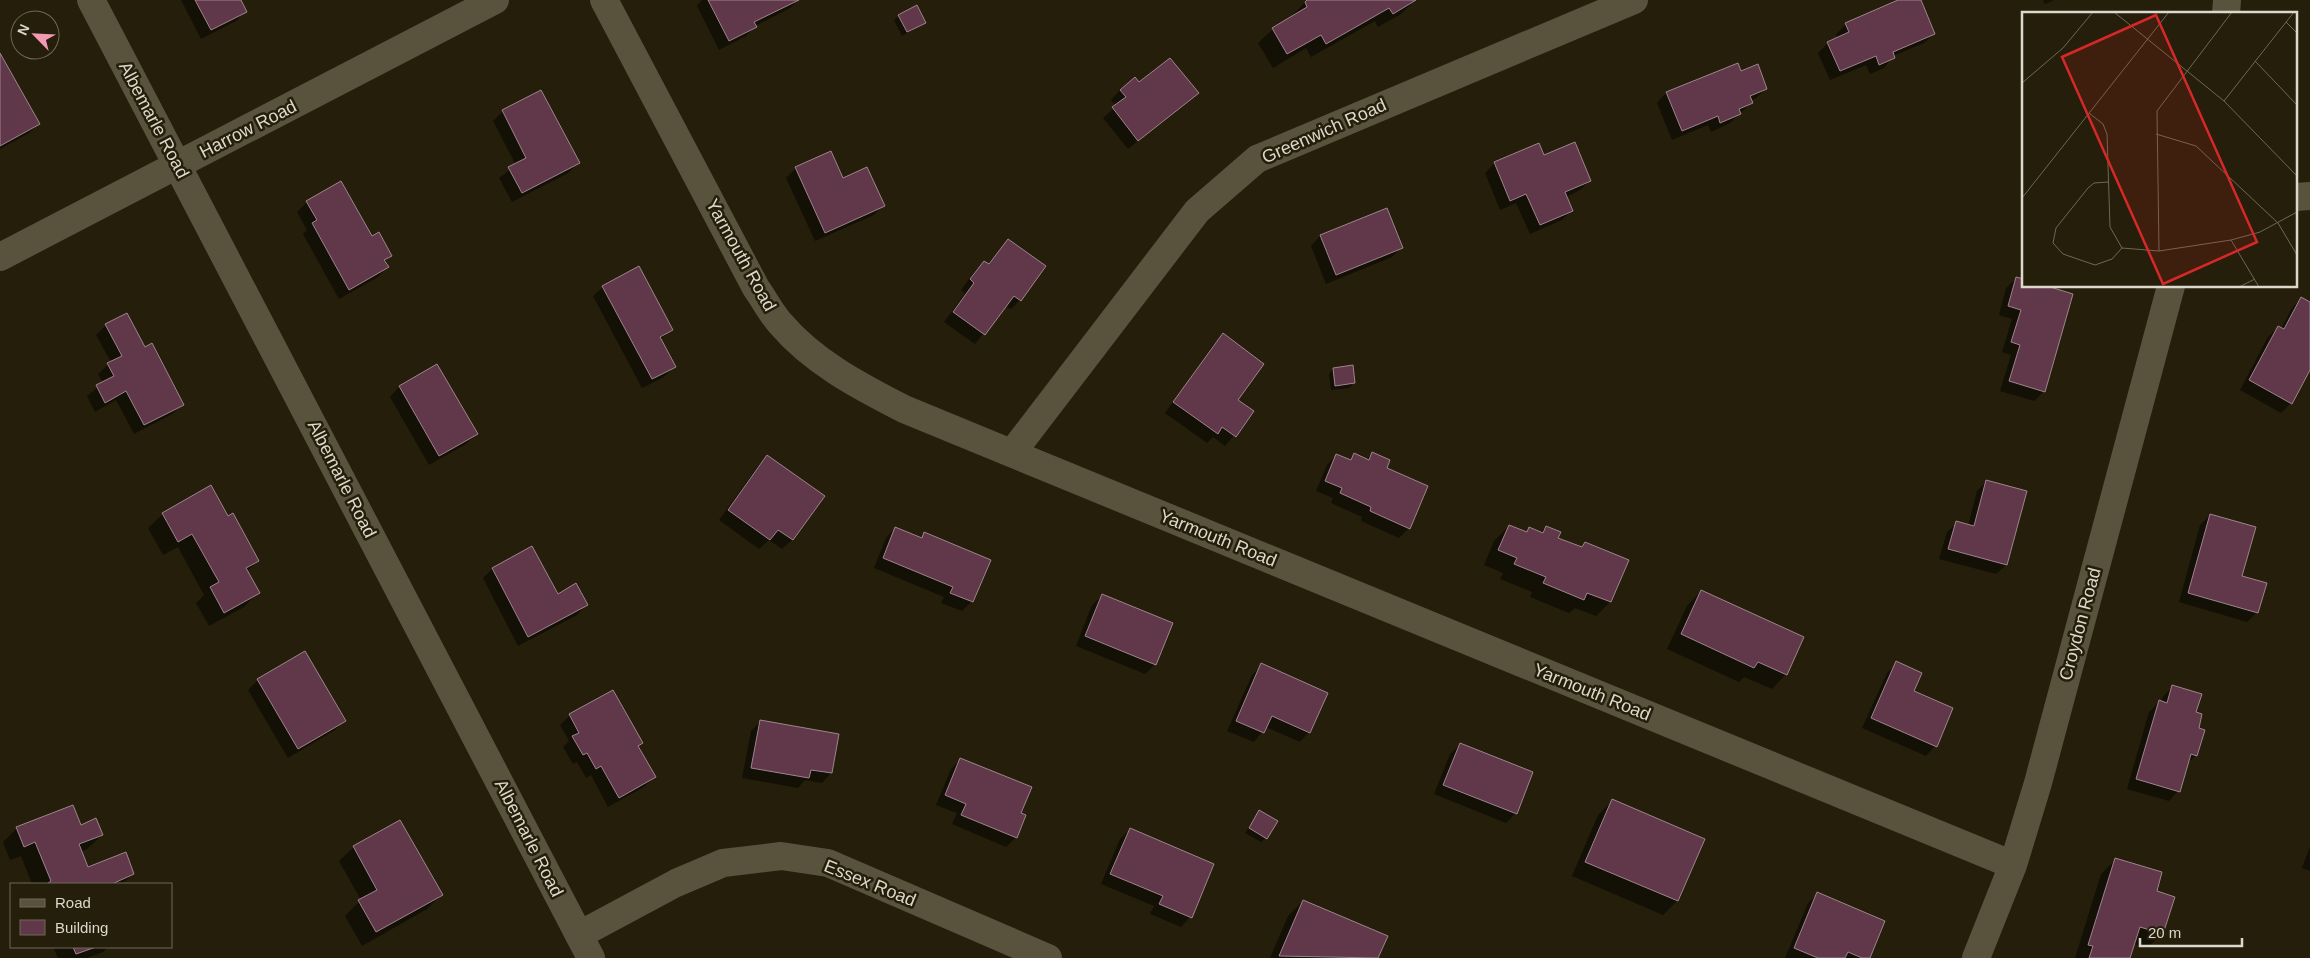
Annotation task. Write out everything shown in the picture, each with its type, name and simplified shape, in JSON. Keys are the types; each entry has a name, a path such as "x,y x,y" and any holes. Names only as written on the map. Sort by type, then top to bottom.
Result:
{"street":[{"name":"Albemarle Road","path":"91,0 585,947"},
{"name":"Harrow Road","path":"0,257 496,0"},
{"name":"Yarmouth Road","path":"604,0 756,288 780,323 816,358 857,385 904,409 2012,865"},
{"name":"Greenwich Road","path":"1012,453 1197,211 1257,158 1634,0"},
{"name":"Croydon Road","path":"1976,958 2012,865 2040,774 2170,288"},
{"name":"Essex Road","path":"585,947 676,883 723,863 781,856 828,863 1048,958"}],"building":[{"path":"195,0 241,0 247,12 211,30"},
{"path":"708,0 799,0 754,22 757,27 729,41"},
{"path":"1307,0 1416,0 1393,14 1389,8 1326,44 1321,35 1287,54 1272,28 1307,7 1305,2"},
{"path":"1898,0 1921,0 1935,34 1893,52 1895,58 1879,65 1876,56 1840,71 1827,42 1849,32 1845,23"},
{"path":"917,5 926,23 907,32 898,15"},
{"path":"0,53 40,124 0,146"},
{"path":"1170,58 1199,93 1138,141 1112,107 1126,97 1120,90 1135,77 1139,82"},
{"path":"1738,63 1741,71 1758,64 1767,89 1750,96 1753,103 1739,109 1741,114 1720,123 1718,116 1682,131 1666,92"},
{"path":"541,90 580,163 522,193 508,167 526,158 502,110"},
{"path":"1575,142 1591,181 1565,192 1573,211 1540,225 1526,194 1510,201 1494,162 1539,143 1544,155"},
{"path":"831,151 843,178 867,167 885,206 825,233 795,167"},
{"path":"341,181 372,236 379,232 392,256 384,260 389,267 349,290 312,223 317,220 306,201"},
{"path":"1387,208 1403,248 1336,275 1320,235"},
{"path":"1008,239 1046,266 1021,301 1014,296 985,335 953,312 974,283 970,279 984,261 989,264"},
{"path":"639,266 673,330 660,337 676,367 652,379 602,286"},
{"path":"2016,277 2022,278 2022,288 2054,288 2073,294 2045,392 2009,381 2020,345 2011,342 2021,310 2008,306"},
{"path":"2301,297 2310,302 2310,370 2292,404 2249,380 2278,326 2284,329"},
{"path":"127,313 145,347 152,343 184,405 144,425 126,391 105,403 96,385 114,376 107,363 122,356 105,324"},
{"path":"1223,333 1264,364 1238,400 1254,411 1236,437 1222,427 1218,434 1173,402"},
{"path":"437,364 478,434 439,456 399,386"},
{"path":"1353,365 1355,383 1335,386 1333,368"},
{"path":"1372,452 1390,460 1387,468 1428,486 1410,529 1370,511 1371,507 1340,493 1342,488 1325,481 1336,454 1351,460 1354,453 1369,460"},
{"path":"767,455 825,496 793,540 778,530 770,540 728,510"},
{"path":"1986,480 2027,491 2007,565 1948,549 1956,521 1974,526"},
{"path":"211,485 228,516 233,513 259,561 246,568 260,593 224,613 210,587 219,582 192,534 178,542 162,513"},
{"path":"2210,514 2256,527 2242,576 2267,583 2258,613 2188,593"},
{"path":"1509,525 1527,532 1529,527 1543,533 1546,526 1561,532 1558,538 1582,547 1585,542 1629,560 1611,602 1587,593 1584,600 1543,583 1546,577 1514,564 1517,558 1498,550"},
{"path":"895,527 922,538 924,532 991,560 973,602 950,593 953,587 883,558"},
{"path":"532,546 558,594 576,583 588,605 528,637 492,568"},
{"path":"1701,590 1804,637 1787,675 1758,662 1754,668 1681,634"},
{"path":"1102,594 1173,623 1156,665 1085,636"},
{"path":"305,651 346,721 298,749 257,679"},
{"path":"1896,661 1922,673 1914,691 1953,708 1937,747 1871,718"},
{"path":"1261,663 1328,693 1310,733 1272,716 1264,733 1236,721"},
{"path":"2172,685 2202,694 2196,712 2202,714 2199,728 2205,730 2197,756 2191,754 2180,792 2136,779 2159,700 2167,703"},
{"path":"613,690 643,743 638,746 656,777 619,798 601,766 596,769 587,753 583,755 572,736 579,733 569,714"},
{"path":"760,720 839,734 832,773 811,770 809,778 751,768"},
{"path":"1460,743 1533,772 1517,814 1443,785"},
{"path":"960,758 1032,787 1021,813 1026,815 1017,838 961,815 966,804 945,795"},
{"path":"1612,799 1705,839 1678,901 1585,862"},
{"path":"73,805 81,825 96,818 103,835 79,844 88,867 126,852 134,874 114,883 48,883 51,881 35,842 24,847 16,827"},
{"path":"1259,810 1278,821 1267,839 1249,828"},
{"path":"400,820 443,895 376,932 358,900 377,890 353,846"},
{"path":"1130,828 1214,864 1192,918 1159,904 1163,896 1110,874"},
{"path":"2115,858 2162,872 2157,891 2175,897 2163,934 2140,927 2130,958 2089,958 2093,946 2088,945"},
{"path":"1817,892 1885,921 1870,958 1862,958 1848,952 1845,958 1818,958 1794,948"},
{"path":"1303,900 1388,936 1378,958 1279,956"},
{"path":"73,948 93,948 76,954"}]}
